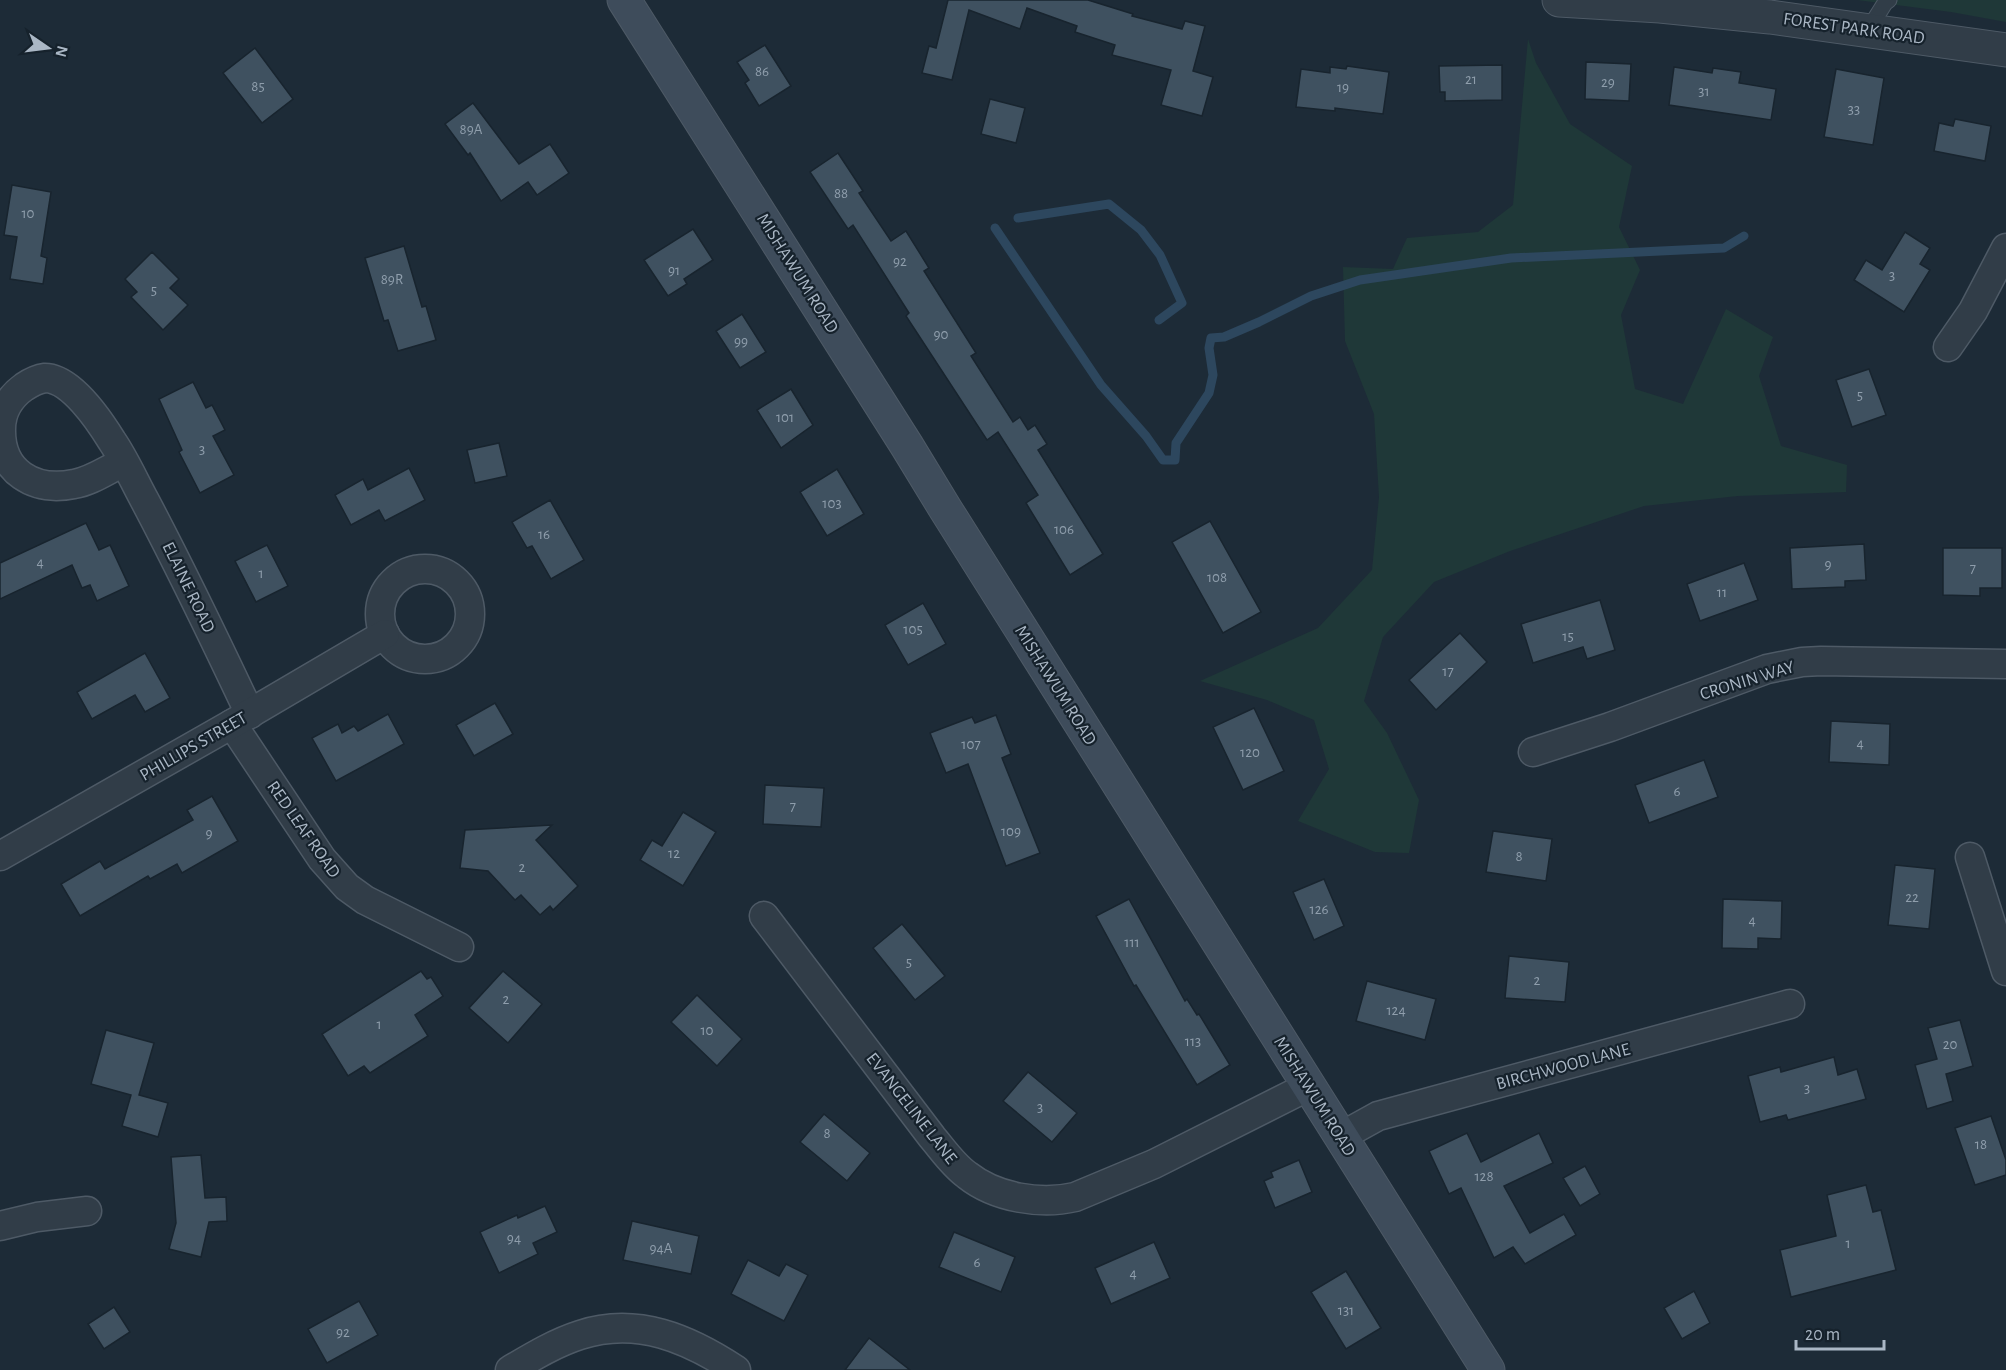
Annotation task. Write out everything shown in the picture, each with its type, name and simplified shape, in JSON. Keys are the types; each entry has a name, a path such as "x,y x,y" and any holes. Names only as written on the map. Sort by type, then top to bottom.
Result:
{"main road":[{"name":"MISHAWUM ROAD","path":"624,0 1488,1370"}],"street":[{"name":"FOREST PARK ROAD","path":"1559,0 1715,11 2006,50"},
{"path":"1948,347 1973,311 2006,248"},
{"name":"ELAINE ROAD","path":"124,462 174,555 241,719"},
{"name":"PHILLIPS STREET","path":"0,856 385,634"},
{"name":"CRONIN WAY","path":"1533,752 1610,727 1767,669 1785,665 1821,661 2006,664"},
{"name":"RED LEAF ROAD","path":"241,719 298,825 340,881 364,900 459,946"},
{"path":"1970,857 2006,971"},
{"name":"EVANGELINE LANE","path":"764,916 932,1137 957,1166 977,1182 1008,1194 1038,1201 1075,1197 1155,1164 1309,1086"},
{"name":"BIRCHWOOD LANE","path":"1340,1137 1378,1116 1790,1004"},
{"path":"0,1226 37,1217 87,1211"},
{"path":"510,1370 547,1349 580,1335 621,1328 651,1331 684,1340 736,1370"}],"lane":[{"path":"1868,30 1889,0"}],"green space":[{"path":"1857,0 2006,0 2006,22 1951,12"},
{"path":"1528,39 1536,63 1570,124 1632,166 1619,227 1640,270 1621,315 1635,389 1683,404 1726,309 1773,337 1759,376 1781,446 1847,465 1846,492 1738,496 1644,506 1510,551 1434,582 1383,637 1364,701 1387,733 1419,800 1409,853 1375,852 1298,821 1329,769 1314,720 1267,700 1200,681 1318,628 1372,570 1379,497 1374,414 1345,341 1343,267 1393,269 1407,238 1478,232 1513,205"}],"building":[{"path":"948,0 1088,0 1133,14 1132,16 1182,29 1185,21 1205,26 1193,71 1213,77 1202,116 1161,105 1171,70 1112,55 1115,45 1075,32 1077,26 1027,8 1020,29 969,10 952,80 922,73 929,46 936,48"},
{"path":"765,45 791,86 759,106 745,83 749,80 737,62"},
{"path":"255,48 293,99 262,123 223,73"},
{"path":"1586,62 1631,64 1629,101 1585,99"},
{"path":"1502,65 1502,100 1445,101 1445,92 1440,92 1439,66"},
{"path":"1347,66 1389,72 1383,114 1335,108 1335,111 1296,107 1301,69 1330,73 1330,67 1346,69"},
{"path":"1674,67 1712,73 1713,68 1741,72 1739,83 1776,89 1771,120 1669,105"},
{"path":"1836,69 1884,78 1873,145 1824,137"},
{"path":"990,99 1025,108 1016,143 981,134"},
{"path":"473,103 519,164 550,144 569,173 537,195 528,182 501,201 470,153 468,155 445,124"},
{"path":"1955,119 1991,126 1985,161 1934,151 1939,123 1953,126"},
{"path":"838,153 863,191 859,193 891,241 906,231 929,268 924,271 976,353 971,356 1013,422 1020,417 1028,430 1035,425 1047,444 1038,450 1103,554 1070,575 1026,503 1038,495 998,432 987,440 906,316 909,313 853,225 848,229 810,172"},
{"path":"12,185 51,192 41,256 47,258 43,284 10,279 17,237 4,235"},
{"path":"693,229 713,260 684,279 687,284 668,296 644,260"},
{"path":"1905,232 1930,248 1920,264 1930,270 1904,312 1854,280 1866,260 1882,270"},
{"path":"404,246 422,307 426,306 436,340 398,351 388,320 384,321 365,258"},
{"path":"152,252 179,279 170,288 188,305 163,330 131,297 137,292 125,279"},
{"path":"742,314 766,352 740,368 716,331"},
{"path":"1869,369 1886,415 1852,427 1836,380"},
{"path":"193,382 206,408 212,405 225,430 213,436 234,475 200,493 179,452 182,450 159,399"},
{"path":"791,389 813,425 781,448 757,410"},
{"path":"499,443 507,476 475,483 467,450"},
{"path":"409,468 425,500 385,521 379,510 351,525 335,495 363,479 368,490"},
{"path":"837,469 864,514 827,536 800,492"},
{"path":"550,500 584,560 551,579 532,546 527,548 512,522"},
{"path":"1210,521 1261,612 1223,633 1172,542"},
{"path":"86,523 99,550 110,545 129,586 97,601 90,585 82,588 72,565 0,599 0,563"},
{"path":"1864,544 1866,580 1845,581 1845,587 1792,589 1790,548"},
{"path":"267,545 288,586 256,602 235,561"},
{"path":"1943,548 2002,548 2002,588 1980,588 1980,596 1943,595"},
{"path":"1744,563 1758,600 1700,621 1687,584"},
{"path":"1600,600 1615,650 1587,659 1583,647 1533,663 1521,624"},
{"path":"923,603 946,644 908,665 885,625"},
{"path":"1460,633 1487,662 1436,710 1409,680"},
{"path":"145,653 170,698 145,712 135,695 92,719 77,692"},
{"path":"495,703 513,734 474,756 456,725"},
{"path":"1254,708 1284,771 1243,790 1213,727"},
{"path":"388,714 404,744 336,781 312,738 338,724 342,733 354,726 358,731"},
{"path":"996,715 1011,754 1002,758 1040,853 1006,866 968,764 946,773 930,733 972,717 975,723"},
{"path":"1831,721 1890,724 1889,765 1829,762"},
{"path":"1704,760 1718,797 1649,823 1635,785"},
{"path":"765,785 824,788 821,827 763,824"},
{"path":"212,796 238,841 182,873 177,864 150,879 148,876 80,916 61,884 100,861 105,869 193,820 187,810"},
{"path":"683,812 716,832 683,886 640,860 652,840 662,846"},
{"path":"552,825 536,840 578,886 553,910 550,906 540,915 521,895 515,900 488,871 460,868 465,830"},
{"path":"1493,831 1552,839 1546,881 1486,872"},
{"path":"1895,865 1935,869 1929,929 1888,925"},
{"path":"1324,879 1344,926 1314,940 1293,892"},
{"path":"1129,899 1185,1001 1187,999 1197,1015 1199,1014 1230,1065 1197,1085 1136,985 1134,986 1096,916"},
{"path":"1723,899 1782,901 1781,939 1758,938 1758,949 1722,948"},
{"path":"902,924 945,976 915,1000 873,948"},
{"path":"1509,956 1569,962 1565,1002 1505,998"},
{"path":"421,971 427,979 431,977 443,996 415,1015 428,1036 370,1073 364,1066 348,1076 322,1034"},
{"path":"503,971 542,1004 508,1043 469,1008"},
{"path":"1367,981 1436,999 1425,1040 1356,1021"},
{"path":"697,995 742,1039 717,1066 671,1022"},
{"path":"1960,1020 1973,1066 1946,1074 1953,1101 1927,1109 1915,1065 1937,1059 1928,1028"},
{"path":"106,1030 154,1043 139,1095 168,1103 158,1137 122,1126 131,1095 91,1084"},
{"path":"1834,1057 1838,1075 1857,1069 1866,1099 1788,1120 1786,1115 1760,1122 1748,1076 1780,1067 1781,1072"},
{"path":"1028,1072 1077,1113 1052,1142 1003,1101"},
{"path":"824,1114 870,1153 847,1181 800,1142"},
{"path":"1991,1116 2006,1160 2006,1175 1975,1185 1955,1128"},
{"path":"1467,1133 1481,1162 1539,1133 1553,1163 1504,1186 1530,1233 1564,1214 1576,1235 1525,1264 1513,1247 1494,1258 1461,1188 1449,1194 1429,1151"},
{"path":"201,1155 205,1198 226,1197 227,1221 209,1222 201,1257 169,1249 176,1223 171,1157"},
{"path":"1299,1160 1312,1192 1275,1208 1264,1181 1273,1177 1271,1172"},
{"path":"1585,1166 1600,1194 1580,1206 1563,1178"},
{"path":"1866,1185 1873,1212 1881,1210 1896,1270 1791,1297 1780,1250 1836,1236 1827,1195"},
{"path":"545,1206 557,1232 533,1243 538,1254 499,1273 480,1232 517,1215 518,1218"},
{"path":"632,1221 699,1236 691,1274 623,1260"},
{"path":"954,1232 1015,1257 1001,1292 939,1267"},
{"path":"1154,1242 1170,1278 1111,1304 1095,1268"},
{"path":"748,1260 779,1276 786,1264 808,1275 784,1321 731,1294"},
{"path":"1346,1271 1381,1328 1346,1349 1311,1292"},
{"path":"1694,1291 1710,1323 1682,1339 1664,1308"},
{"path":"359,1301 378,1335 327,1363 308,1329"},
{"path":"114,1307 130,1332 104,1349 88,1324"},
{"path":"869,1338 910,1370 845,1370"}],"waterway":[{"path":"1018,218 1109,204 1141,230 1160,255 1182,303 1159,320"},
{"path":"995,228 1101,385 1146,436 1163,460 1175,460 1176,443 1209,393 1213,375 1209,348 1211,338 1224,337 1311,296 1360,280 1511,258 1724,248 1744,236"}]}
